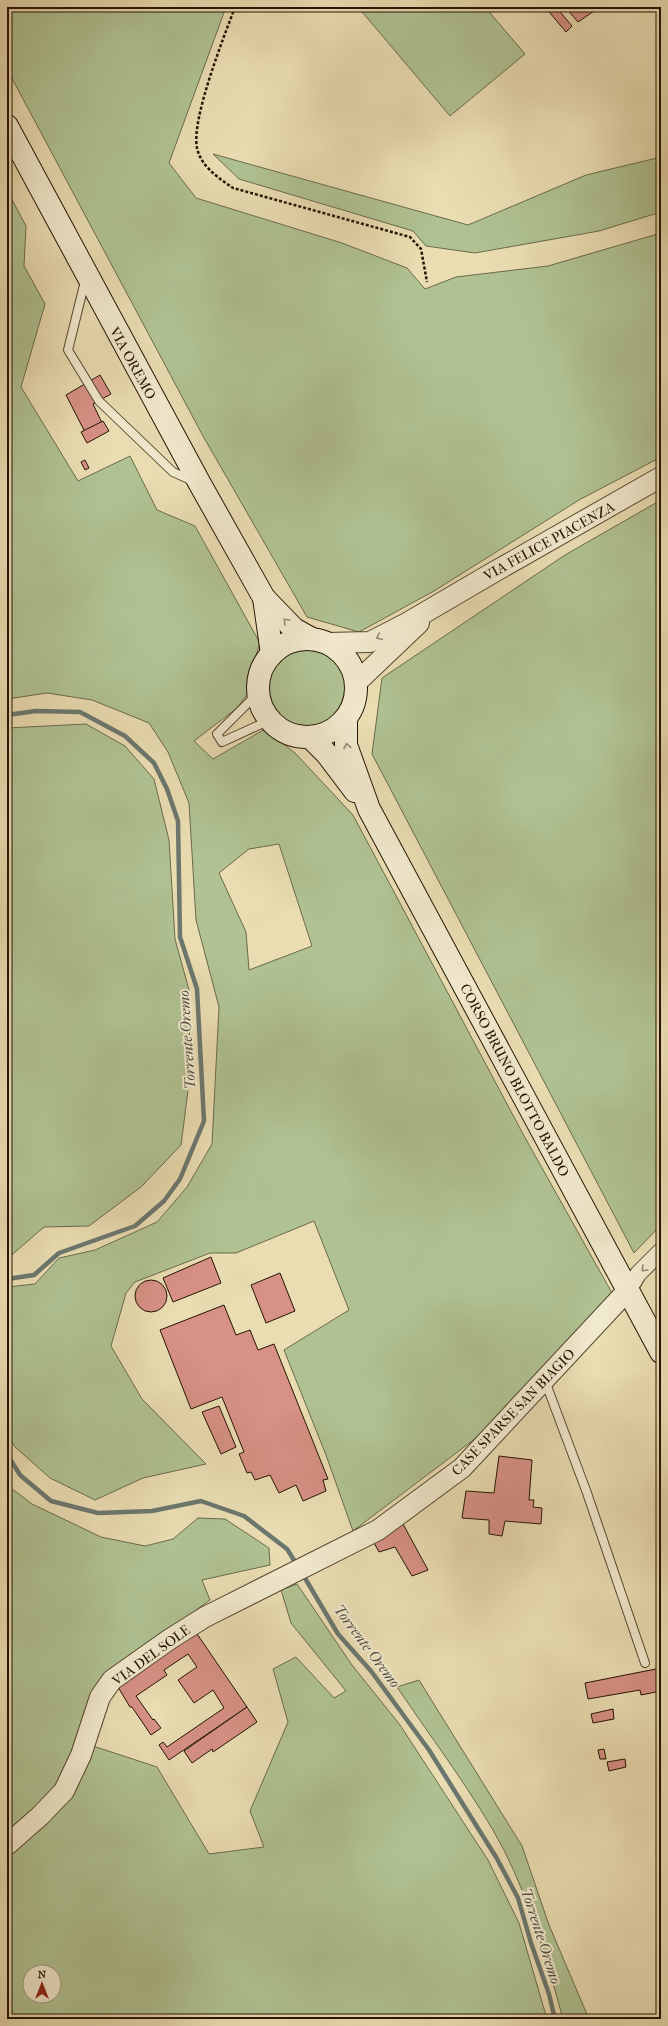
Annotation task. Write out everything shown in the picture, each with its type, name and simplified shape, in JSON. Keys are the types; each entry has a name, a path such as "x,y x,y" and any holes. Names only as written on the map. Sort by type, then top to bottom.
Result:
{"main road":[{"name":"VIA OREMO","path":"7,126 87,277 264,598 294,629 320,641"},
{"name":"VIA OREMO","path":"264,598 272,654"},
{"path":"298,640 320,641 338,650 347,659 353,670 356,683 356,695 352,708 346,719 336,728 323,735 310,737 295,736 281,730 270,720 262,707 258,693 259,679 264,666 272,654 284,645 298,640"},
{"name":"CORSO BRUNO BLOTTO BALDO","path":"346,719 346,745 369,809 629,1289 661,1352"},
{"name":"CORSO BRUNO BLOTTO BALDO","path":"310,737 327,754 369,809"}],"street":[{"name":"VIA FELICE PIACENZA","path":"320,641 370,642 661,478"},
{"name":"VIA FELICE PIACENZA","path":"356,683 438,605"},
{"path":"629,1289 638,1274 661,1251"},
{"name":"CASE SPARSE SAN BIAGIO","path":"280,1580 378,1530 462,1468 629,1289"},
{"name":"VIA DEL SOLE","path":"7,1845 40,1816 64,1791 81,1755 100,1697 112,1680 170,1639 205,1617 280,1580"}],"lane":[{"path":"87,277 68,350 99,401 173,472 200,484"},
{"path":"258,693 217,734 222,742 270,720"},
{"path":"545,1380 587,1493 645,1663"}],"path":[{"path":"235,7 215,62 197,123 197,149 210,172 233,188 410,237 421,249 427,282"}],"green space":[{"path":"7,7 226,7 169,163 196,198 342,243 407,268 425,289 456,277 548,266 661,233 661,457 579,500 434,591 359,632 307,617 203,436 7,69"},
{"path":"358,7 485,7 525,54 450,116"},
{"path":"213,154 468,225 586,175 661,157 661,212 599,231 475,253 426,246 413,231 239,179"},
{"path":"7,190 26,226 24,266 45,304 21,387 78,481 130,456 157,510 195,526 260,643 254,662 248,693 237,708 194,741 213,759 265,729 296,754 353,815 523,1134 612,1293 480,1435 353,1531 326,1455 284,1350 349,1310 314,1221 236,1253 210,1253 135,1282 126,1293 111,1346 142,1399 206,1464 143,1478 95,1500 50,1478 15,1447 7,1434 7,1287 35,1284 59,1258 95,1250 157,1222 187,1187 212,1144 219,1007 196,920 189,803 168,752 149,723 92,700 47,693 7,699","holes":["279,844 312,946 249,970 246,932 219,873 249,849"]},
{"path":"661,500 661,1225 634,1253 372,754 382,678 565,555"},
{"path":"307,647 322,650 335,659 344,672 347,687 344,702 335,715 322,724 307,727 292,724 279,715 270,702 267,687 270,672 279,659 292,650"},
{"path":"86,724 125,746 154,779 169,840 175,939 189,990 190,1075 181,1145 141,1187 89,1226 44,1227 7,1259 7,728"},
{"path":"7,1485 32,1504 101,1537 145,1546 173,1539 198,1518 225,1519 269,1548 270,1565 202,1580 210,1600 109,1673 93,1746 157,1767 209,1854 264,1847 250,1811 288,1722 273,1669 296,1657 334,1698 346,1691 291,1623 281,1590 297,1584 352,1665 400,1725 488,1860 519,1923 547,2019 7,2019"},
{"path":"419,1680 522,1846 549,1925 589,2019 563,2019 530,1912 514,1870 504,1850 493,1829 467,1788 397,1687"}],"building":[{"path":"545,7 556,7 572,26 566,32"},
{"path":"565,7 591,7 594,11 578,22"},
{"path":"100,375 111,394 93,404 103,425 86,434 66,395"},
{"path":"103,421 109,431 87,443 81,432"},
{"path":"85,460 89,468 85,470 81,462"},
{"path":"211,1257 221,1283 173,1302 163,1278"},
{"path":"280,1273 295,1311 266,1323 251,1285"},
{"path":"151,1280 162,1285 167,1296 162,1307 151,1312 140,1307 135,1296 140,1285"},
{"path":"224,1305 236,1335 250,1330 258,1350 274,1344 328,1479 323,1480 326,1491 303,1501 296,1485 279,1493 270,1475 255,1480 251,1472 247,1473 239,1454 244,1452 222,1397 191,1409 160,1330"},
{"path":"219,1406 236,1447 221,1454 202,1412"},
{"path":"499,1456 532,1460 529,1500 534,1500 533,1507 542,1508 541,1524 505,1521 502,1536 489,1534 489,1520 462,1518 466,1491 494,1493"},
{"path":"403,1524 428,1570 412,1576 395,1547 379,1552 372,1539"},
{"path":"193,1628 247,1707 169,1760 159,1745 163,1742 167,1747 224,1708 213,1690 194,1703 178,1680 197,1667 188,1654 164,1670 167,1675 136,1696 153,1720 154,1719 161,1728 151,1735 132,1707 130,1707 115,1682"},
{"path":"661,1668 661,1691 641,1695 640,1690 588,1699 585,1683"},
{"path":"247,1707 257,1722 213,1752 212,1749 192,1763 184,1751"},
{"path":"613,1709 614,1719 593,1723 591,1714"},
{"path":"604,1749 606,1759 600,1759 598,1750"},
{"path":"625,1759 626,1767 609,1771 607,1762"}],"waterway":[{"name":"Torrente Oremo","path":"7,715 36,711 80,712 125,736 154,763 167,789 178,821 180,937 197,989 204,1121 180,1179 164,1201 135,1226 59,1253 34,1275 7,1279"},
{"name":"Torrente Oremo","path":"7,1454 20,1475 51,1501 98,1513 152,1511 201,1501 244,1516 287,1549 297,1565"},
{"name":"Torrente Oremo","path":"302,1573 338,1634 371,1671 429,1750 496,1857 518,1898 531,1943 549,1994 555,2019"}]}
